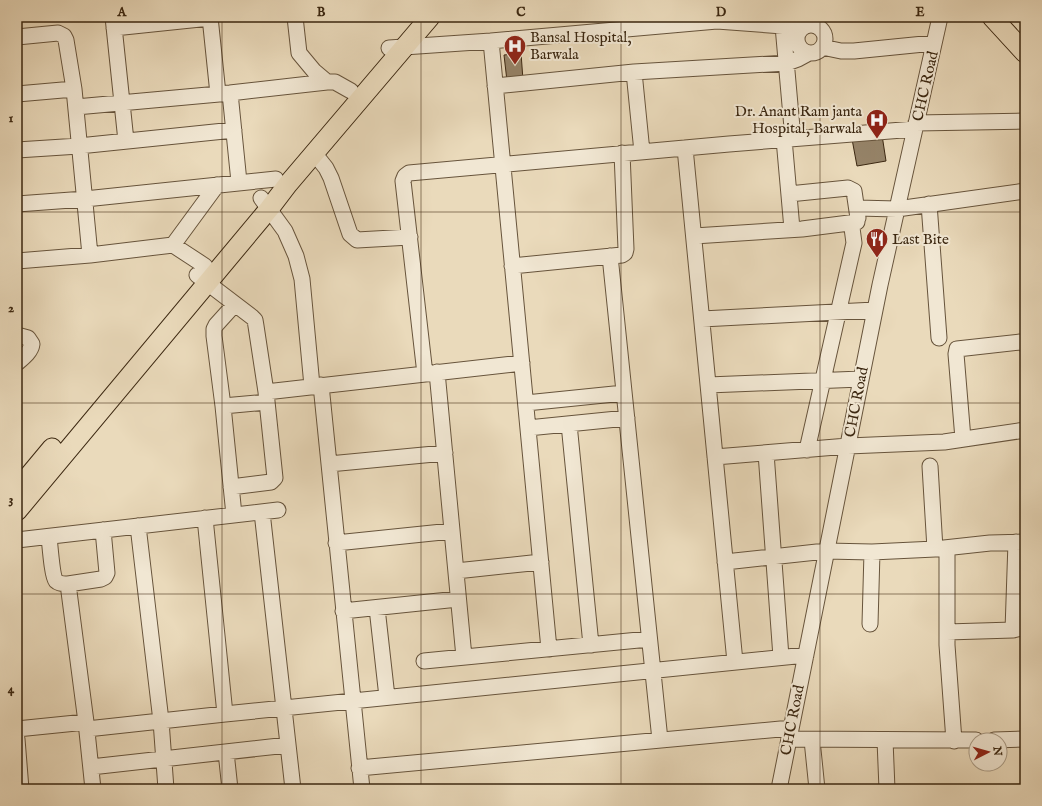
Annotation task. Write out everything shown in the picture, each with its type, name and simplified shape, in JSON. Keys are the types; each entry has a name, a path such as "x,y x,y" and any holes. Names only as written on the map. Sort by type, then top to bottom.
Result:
{"main road":[{"path":"17,490 265,204 288,184 397,48 415,17"},
{"path":"265,204 276,179 351,91 430,17"},
{"path":"992,17 1025,53"},
{"path":"1006,17 1025,38"},
{"path":"17,511 203,275"}],"street":[{"path":"126,141 114,22 210,17 224,93 234,130 238,182"},
{"path":"295,17 299,53 314,71 327,82"},
{"name":"CHC Road","path":"779,789 875,310 940,17"},
{"path":"397,48 491,41 717,19 801,28 817,22 823,31 825,39 822,47 816,52 809,53 798,60 787,63 634,72 495,86"},
{"path":"783,26 787,63 789,194 792,229"},
{"path":"801,28 797,35 797,43 801,50 809,53"},
{"path":"17,37 58,33 64,36 68,47 76,107 90,255"},
{"path":"491,41 549,649"},
{"path":"822,47 841,51 854,51 934,43"},
{"path":"634,72 642,152"},
{"path":"76,107 327,82 335,82 351,91"},
{"path":"17,94 74,89"},
{"path":"464,657 444,453 410,237 403,181 405,176 409,173 916,126 1025,121"},
{"path":"17,150 79,146 234,130"},
{"path":"685,148 735,662"},
{"path":"314,153 326,168 331,178 350,234 354,238 357,240 410,237"},
{"path":"512,266 622,255 625,253 622,153"},
{"path":"17,204 85,199 276,179"},
{"path":"17,261 90,255 173,245 216,185"},
{"path":"789,194 848,188 854,191 857,215 852,228 854,243 808,450"},
{"path":"694,236 792,229 857,215 1025,191"},
{"path":"265,204 285,231 296,256 302,279 316,386 329,464 362,789"},
{"path":"929,204 939,338"},
{"path":"173,245 203,275 255,320 275,475 274,480 271,482 231,486"},
{"path":"610,256 660,740"},
{"path":"234,515 214,329 235,304"},
{"path":"702,319 875,310"},
{"path":"17,335 28,338 32,344 32,347 28,353 17,363"},
{"path":"963,439 956,354 957,349 1020,342 1024,343 1025,345"},
{"path":"223,406 316,386 522,363"},
{"path":"708,385 861,379"},
{"path":"526,403 624,393"},
{"path":"528,428 627,418"},
{"path":"569,424 591,645"},
{"path":"715,457 848,446 944,442 1025,430"},
{"path":"329,464 444,453"},
{"path":"766,453 781,657"},
{"path":"930,466 941,549 954,741"},
{"path":"17,540 278,510"},
{"path":"262,512 293,789"},
{"path":"205,518 225,714"},
{"path":"138,526 161,721 166,789"},
{"path":"49,537 53,574 56,580 60,583 68,584 101,579 108,573 103,530"},
{"path":"336,543 452,531"},
{"path":"725,562 826,551 872,552 941,549 990,543 1021,542 1019,628 947,632"},
{"path":"870,624 872,552"},
{"path":"456,571 541,562"},
{"path":"68,584 93,789"},
{"path":"343,611 458,599"},
{"path":"377,608 387,697"},
{"path":"424,661 649,639"},
{"path":"17,728 161,721 806,655"},
{"path":"359,768 660,740 790,733 812,740 968,740"},
{"path":"17,739 21,789"},
{"path":"1008,740 1025,739"},
{"path":"812,740 817,789"},
{"path":"884,740 887,789"},
{"path":"90,766 288,745"},
{"path":"226,752 230,789"}],"shaded area":[{"path":"1025,784 1025,789 933,789 936,787"}],"building":[{"path":"521,53 523,80 507,81 504,55"},
{"path":"882,135 886,161 857,166 852,139"}],"place":[{"name":"Bansal Hospital, Barwala","path":"515,66"},
{"name":"Dr. Anant Ram janta Hospital, Barwala","path":"877,140"},
{"name":"Last Bite","path":"877,258"}]}
